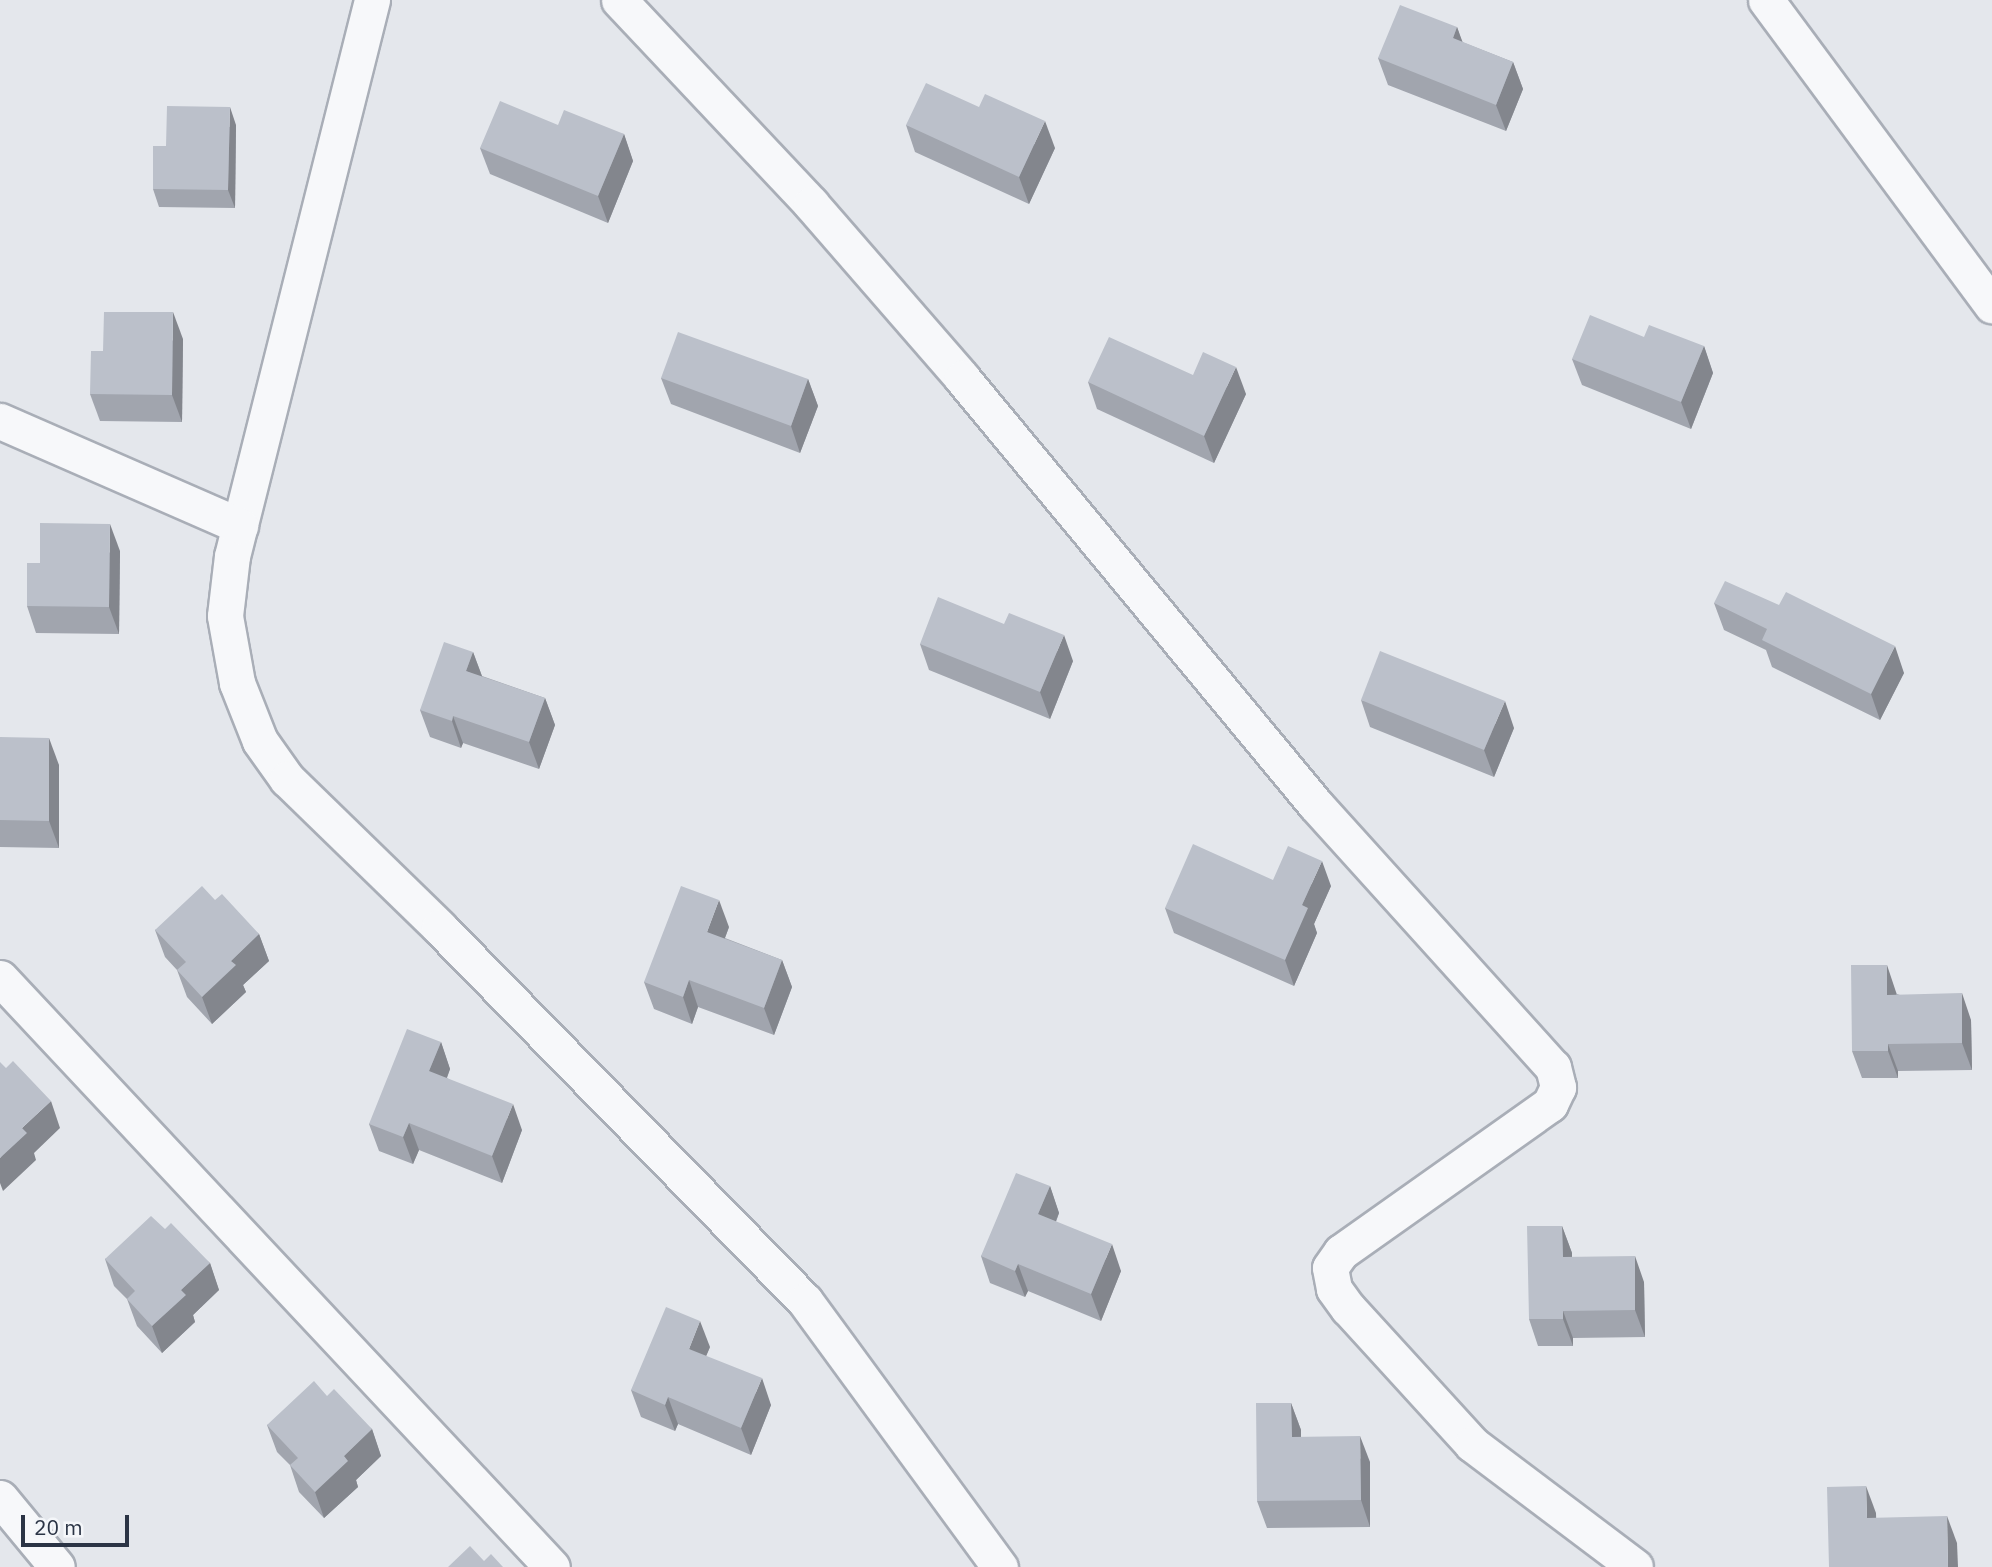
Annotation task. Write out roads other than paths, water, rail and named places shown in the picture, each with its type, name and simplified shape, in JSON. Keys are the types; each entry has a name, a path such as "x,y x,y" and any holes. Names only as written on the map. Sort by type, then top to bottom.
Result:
{"street":[{"path":"372,0 240,526 225,616 237,683 260,741 287,779 439,927 805,1301 1000,1567"},
{"path":"619,0 811,204 962,378 1315,804 1553,1067 1558,1087 1550,1104 1341,1252 1330,1268 1334,1289 1348,1308 1472,1444 1635,1567"},
{"path":"1766,0 1992,305"},
{"path":"0,421 240,526"},
{"path":"0,978 552,1567"},
{"path":"0,1499 57,1567"}]}
